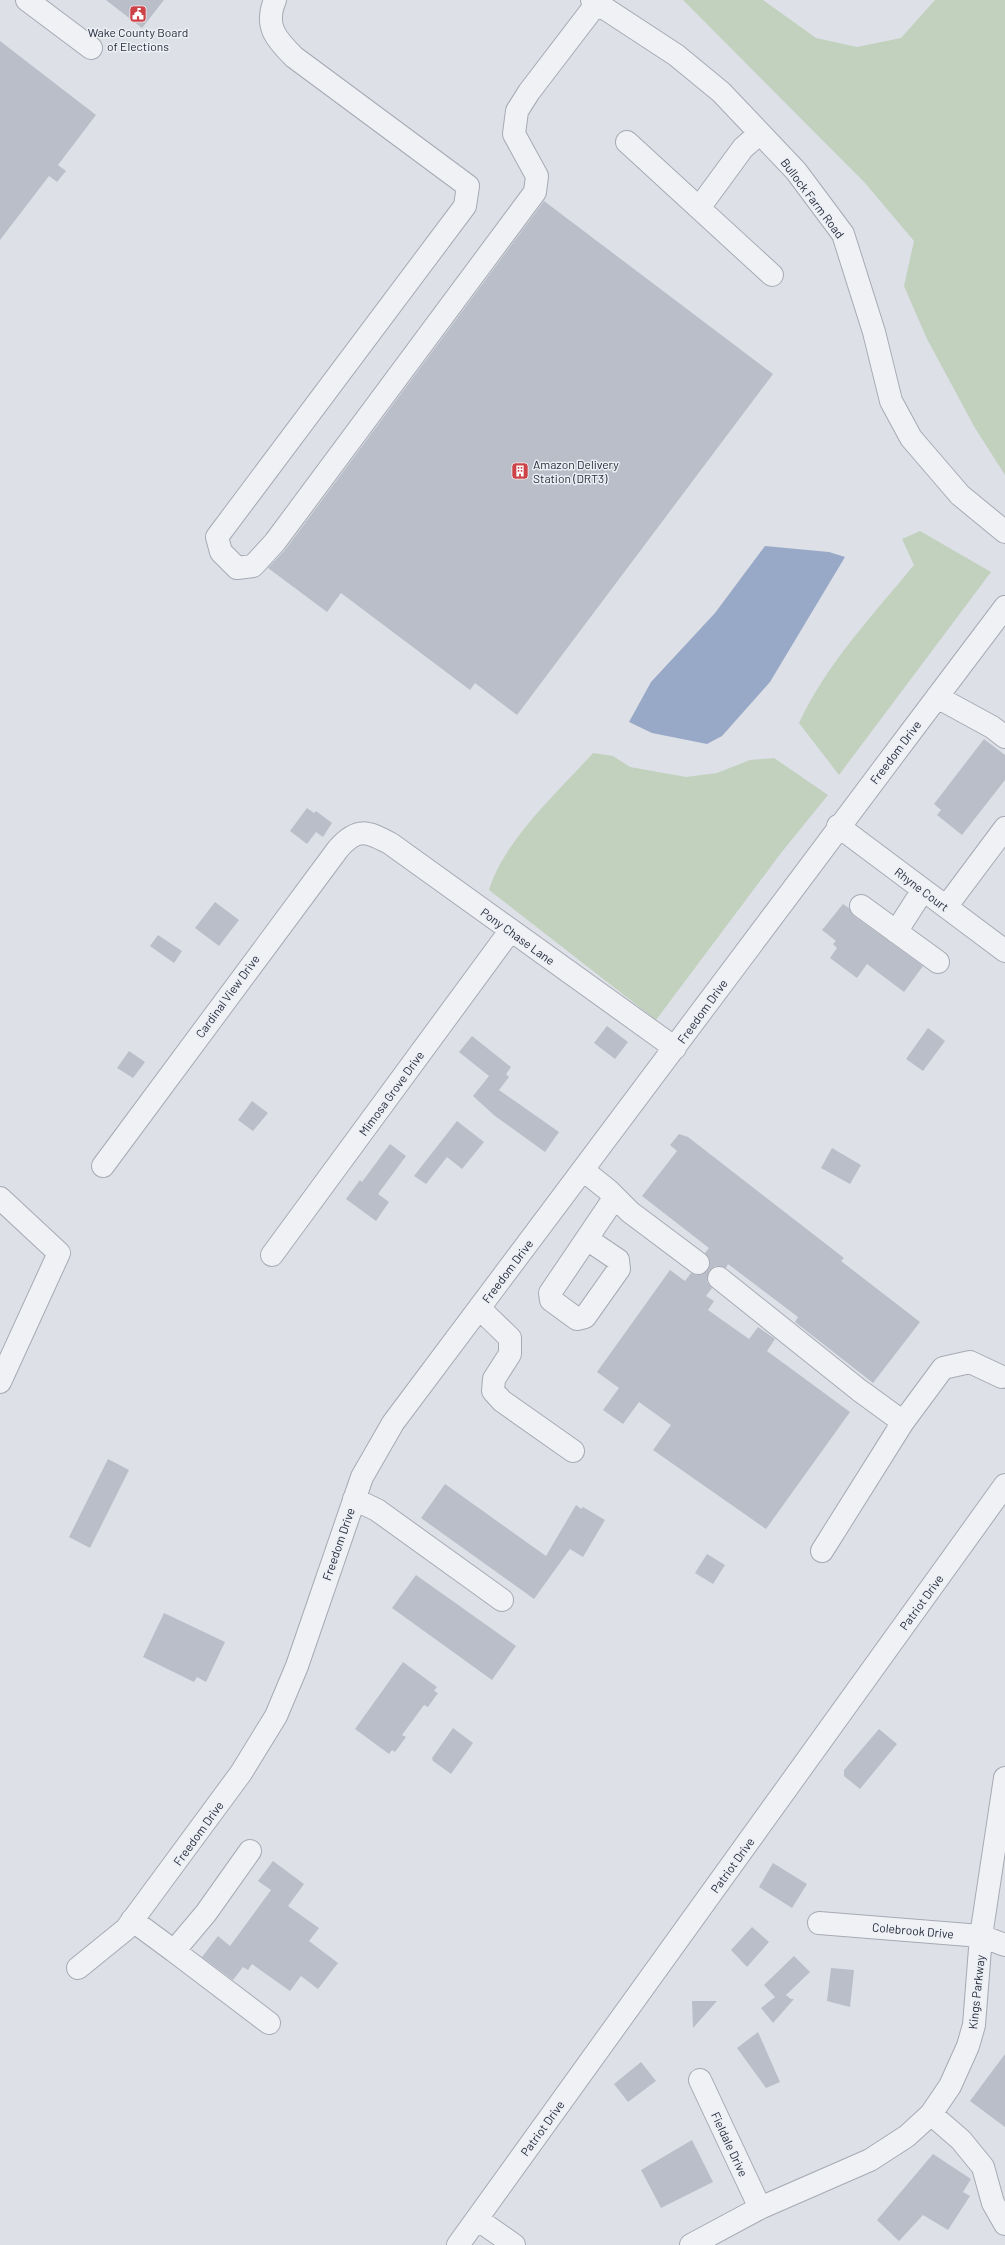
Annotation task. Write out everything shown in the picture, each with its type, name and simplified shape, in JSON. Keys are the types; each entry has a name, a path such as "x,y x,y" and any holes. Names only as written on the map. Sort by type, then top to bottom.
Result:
{"street":[{"path":"27,0 91,48"},
{"path":"275,0 270,12 271,24 276,37 294,57 468,186 465,206 217,537 222,552 237,568 253,566 275,542 535,192 537,176 514,134 517,111 529,92 543,75 595,2"},
{"name":"Bullock Farm Road","path":"595,2 676,55 721,92 796,171 843,234 874,332 891,401 910,438 960,495 1005,532"},
{"path":"700,208 743,148 760,133"},
{"path":"627,142 772,275"},
{"name":"Freedom Drive","path":"78,1968 126,1929 241,1773 276,1716 297,1666 362,1477 393,1423 675,1048 838,826 1005,607"},
{"path":"937,697 992,727 1005,737"},
{"name":"Rhyne Court","path":"838,826 1005,951"},
{"path":"946,907 1005,828"},
{"name":"Pony Chase Lane","path":"358,833 371,833 390,844 510,932 675,1048"},
{"name":"Cardinal View Drive","path":"103,1166 338,849 347,839 358,833"},
{"path":"896,932 923,890"},
{"path":"861,906 938,962"},
{"name":"Mimosa Grove Drive","path":"272,1255 510,932"},
{"path":"583,1170 630,1212 698,1263"},
{"path":"587,1239 615,1197"},
{"path":"0,1198 59,1253 0,1382"},
{"path":"719,1278 859,1390 903,1422"},
{"path":"479,1308 510,1338 510,1354 494,1379 493,1391 502,1401 573,1451"},
{"path":"822,1551 903,1422 943,1368 970,1362 1002,1377"},
{"name":"Patriot Drive","path":"458,2245 1005,1485"},
{"path":"354,1499 377,1510 502,1600"},
{"name":"Kings Parkway","path":"691,2245 760,2208 870,2160 907,2136 931,2114 950,2086 968,2046 976,2014 981,1936 1005,1778"},
{"path":"174,1951 206,1913 250,1851"},
{"path":"132,1920 270,2024"},
{"name":"Colebrook Drive","path":"819,1923 981,1936 1005,1945"},
{"name":"Fieldale Drive","path":"700,2080 760,2208"},
{"path":"931,2114 961,2140 983,2167 993,2203 1005,2224"},
{"path":"477,2219 514,2245"}],"green space":[{"path":"683,0 763,0 816,38 857,47 901,38 935,0 1005,0 1005,475 975,428 927,339 904,286 914,241 865,183"},
{"path":"920,531 991,572 839,775 799,723 810,701 837,660 867,621 914,565 902,539"},
{"path":"593,753 613,756 630,767 686,777 717,773 750,760 774,758 828,795 781,853 656,1020 489,890 496,871 519,835"}],"water":[{"path":"765,546 829,552 845,557 770,682 722,736 707,744 652,733 629,722 651,682 715,613"}],"building":[{"name":"Wake County Board of Elections","path":"106,0 164,0 142,28"},
{"path":"0,41 96,115 58,165 66,171 57,182 49,176 0,240"},
{"name":"Amazon Delivery Station (DRT3)","path":"544,201 773,374 517,715 475,683 470,690 341,593 327,612 268,568 285,550"},
{"path":"984,739 1005,755 1005,780 962,835 937,815 941,810 934,804"},
{"path":"307,808 314,813 316,811 332,823 323,837 316,832 307,844 290,831"},
{"path":"215,902 239,920 219,946 195,928"},
{"path":"843,904 849,908 854,916 923,966 904,992 867,964 857,978 830,958 837,948 833,944 836,941 822,930"},
{"path":"158,935 182,951 174,963 150,946"},
{"path":"607,1026 628,1042 615,1059 594,1043"},
{"path":"928,1028 945,1041 923,1071 906,1059"},
{"path":"472,1036 511,1067 506,1074 509,1077 499,1090 559,1132 545,1152 495,1116 473,1096 489,1076 459,1052"},
{"path":"129,1051 145,1062 133,1078 117,1068"},
{"path":"252,1101 268,1113 253,1131 238,1120"},
{"path":"457,1121 484,1142 462,1169 447,1157 426,1184 414,1176"},
{"path":"679,1134 688,1137 844,1258 841,1261 920,1322 873,1383 795,1322 798,1317 728,1264 726,1268 715,1266 709,1271 707,1282 712,1288 706,1296 714,1301 708,1310 749,1339 758,1327 775,1339 767,1351 850,1412 766,1529 653,1450 671,1425 639,1402 623,1424 603,1410 619,1388 597,1372 670,1270 685,1281 691,1273 697,1275 703,1274 710,1265 709,1258 705,1253 709,1248 642,1196 677,1151 670,1145"},
{"path":"390,1144 406,1156 378,1194 389,1202 376,1221 346,1199 360,1180 362,1182"},
{"path":"832,1148 861,1165 850,1184 821,1168"},
{"path":"108,1459 129,1470 90,1548 69,1537"},
{"path":"445,1484 546,1556 576,1505 581,1509 583,1507 605,1520 583,1557 570,1549 534,1599 421,1518"},
{"path":"707,1554 725,1565 713,1584 695,1573"},
{"path":"416,1575 516,1646 492,1680 392,1608"},
{"path":"164,1613 225,1642 206,1682 197,1677 194,1682 143,1657"},
{"path":"403,1662 437,1687 434,1691 438,1693 428,1707 424,1705 402,1735 406,1737 395,1752 392,1750 389,1754 355,1729"},
{"path":"453,1728 473,1743 451,1774 433,1761 432,1758"},
{"path":"879,1729 897,1744 860,1789 844,1776 844,1770"},
{"path":"273,1861 304,1884 288,1906 319,1928 309,1941 338,1963 318,1989 301,1976 290,1991 252,1964 248,1970 243,1967 233,1980 202,1957 218,1936 230,1946 271,1890 258,1881"},
{"path":"773,1863 807,1884 792,1908 759,1887"},
{"path":"752,1927 769,1942 747,1967 731,1950"},
{"path":"794,1956 810,1972 786,1995 791,1999 794,1999 773,2023 761,2008 775,1997 764,1985"},
{"path":"831,1968 854,1970 850,2007 827,2001"},
{"path":"692,2001 717,2001 693,2028"},
{"path":"758,2032 780,2082 766,2088 737,2048"},
{"path":"1005,2054 1005,2127 970,2101"},
{"path":"641,2062 656,2081 628,2102 614,2084"},
{"path":"692,2140 713,2182 661,2208 641,2170"},
{"path":"933,2154 971,2179 963,2192 970,2196 948,2230 923,2215 899,2241 877,2220"}],"place":[{"name":"Wake County Board of Elections","path":"138,14"},
{"name":"Amazon Delivery Station (DRT3)","path":"520,471"}]}
